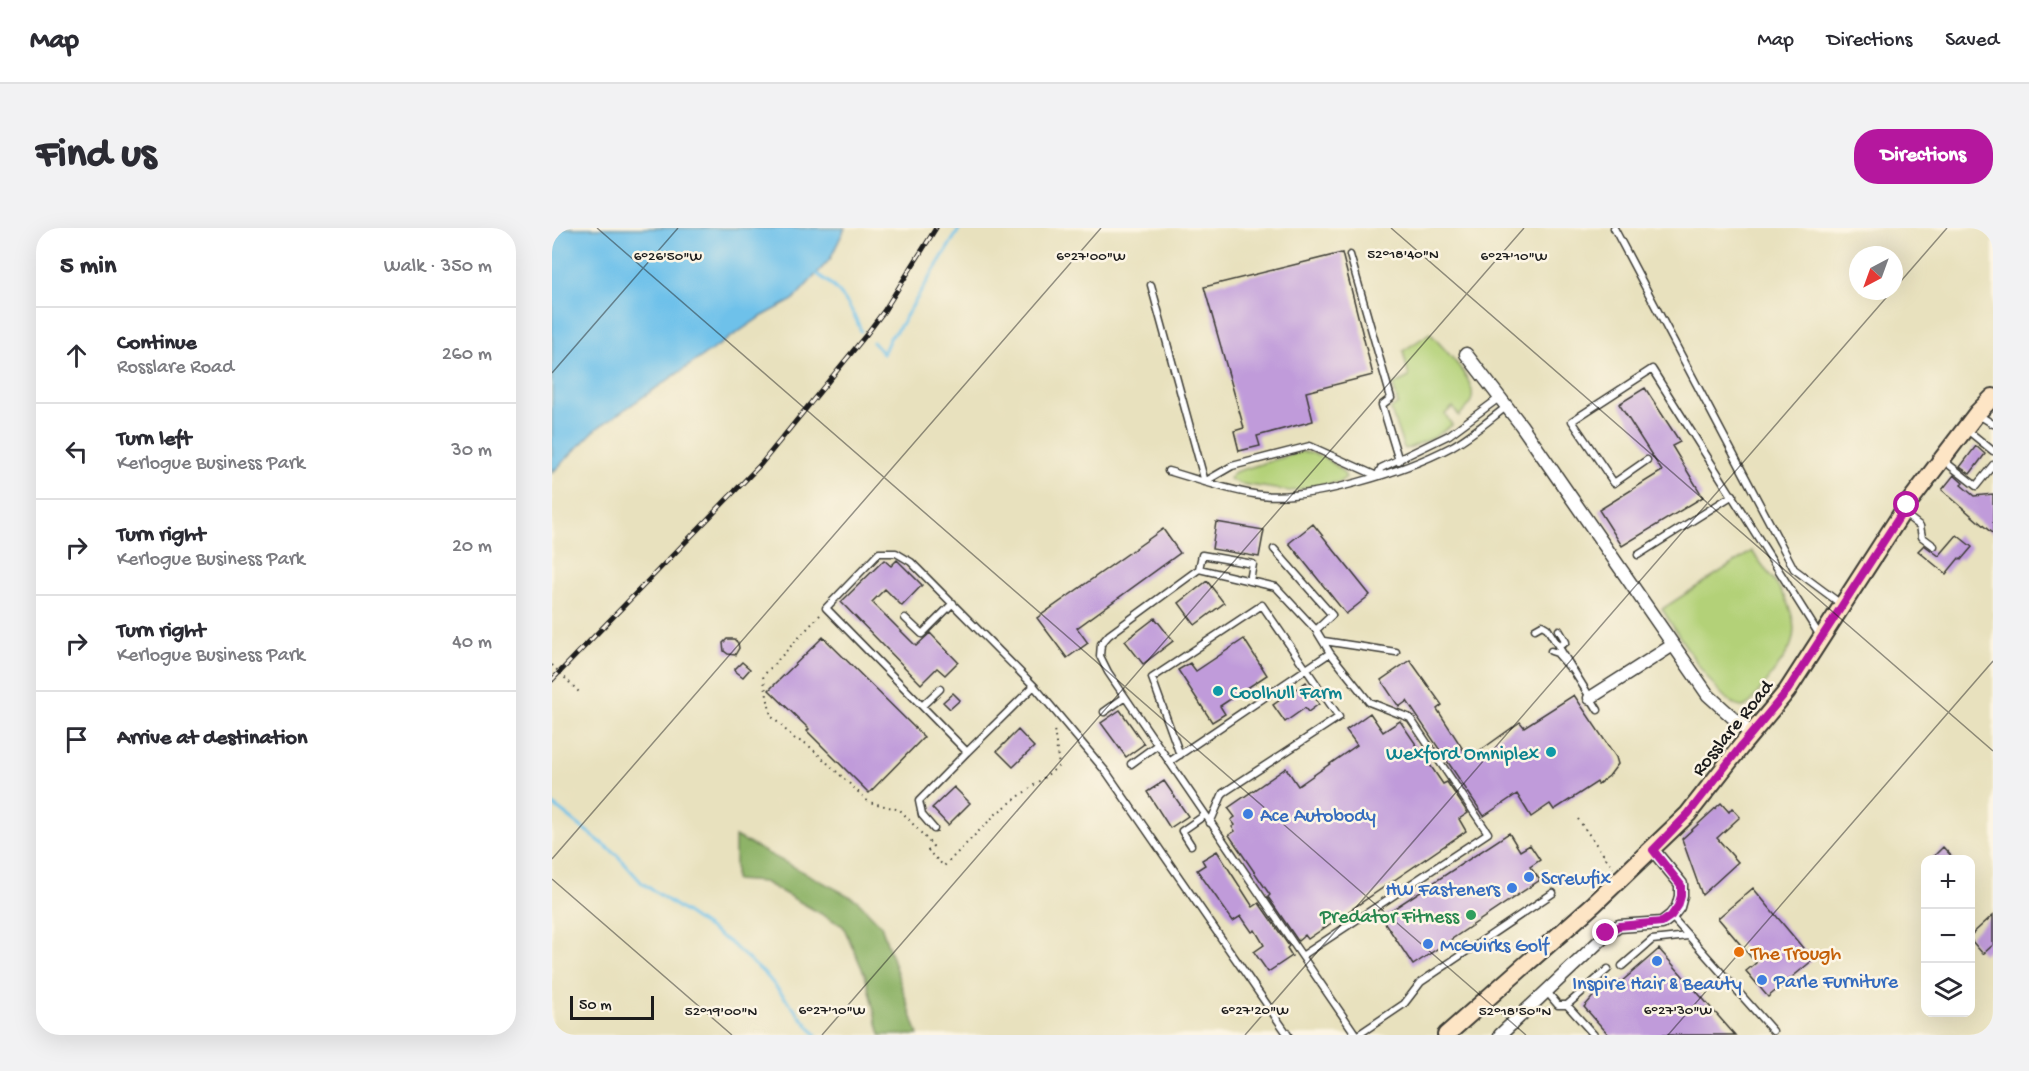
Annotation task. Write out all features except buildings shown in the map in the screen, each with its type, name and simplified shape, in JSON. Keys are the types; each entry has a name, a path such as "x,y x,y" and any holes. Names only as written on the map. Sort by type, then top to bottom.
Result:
{"main road":[{"name":"Rosslare Road","path":"1446,1035 1653,850 1688,814 1787,691 1902,512 1977,413 1993,397"}],"street":[{"path":"1466,354 1503,402 1708,695 1751,734"},
{"path":"1590,699 1673,645"},
{"path":"1500,1035 1606,933 1619,926 1662,922 1671,916 1678,906 1681,885 1653,850"}],"lane":[{"path":"1614,228 1794,569 1842,604"},
{"path":"1350,255 1391,398 1382,405 1399,461"},
{"path":"1151,285 1205,482"},
{"path":"1647,460 1614,483 1572,422 1652,369 1822,639"},
{"path":"1377,476 1381,468 1449,435 1503,402"},
{"path":"1168,471 1262,495 1306,494 1377,476 1420,462 1453,446 1503,402"},
{"path":"1977,413 1993,424"},
{"path":"1966,428 1993,451"},
{"path":"1205,482 1232,466 1310,446 1377,476"},
{"path":"1942,460 1977,486 1993,465"},
{"path":"1638,555 1732,495"},
{"path":"1902,512 1920,526 1922,537 1934,546"},
{"path":"1274,549 1332,615 1316,630"},
{"path":"967,752 826,608 879,553 896,553 911,562 1034,686 1107,773 1288,1035"},
{"path":"1250,581 1253,564 1202,555 1199,569 1109,635 1101,644 1100,656 1157,745 1357,1035 1404,1004 1421,982 1552,893"},
{"path":"1199,569 1276,587 1316,630 1330,653 1369,702 1410,718 1488,833 1302,956"},
{"path":"905,618 922,634 953,603"},
{"path":"1180,755 1152,678 1262,604 1339,717 1223,793 1210,823"},
{"path":"1534,629 1542,626 1547,628 1568,660 1570,668"},
{"path":"1559,630 1566,642 1559,646"},
{"path":"1324,641 1396,652"},
{"path":"1551,651 1557,653 1570,668 1598,710"},
{"path":"1169,762 1330,653"},
{"path":"934,829 922,815 919,801 1034,686"},
{"path":"922,706 940,688"},
{"path":"1104,712 1125,697"},
{"path":"1131,764 1157,745"},
{"path":"1191,845 1182,831 1205,815"},
{"path":"1671,916 1773,1031"},
{"path":"1622,966 1652,940 1688,936"},
{"path":"1547,992 1558,1005 1567,1005 1608,969"},
{"path":"1567,1005 1594,1035"}],"path":[{"path":"826,608 763,676 771,716 795,739 807,744 868,802 900,810 933,846 928,850 944,866 998,813 1059,766 1054,729"},
{"path":"552,664 579,692"},
{"path":"1578,819 1612,866"}],"green space":[{"path":"1430,333 1465,375 1472,393 1471,401 1459,416 1453,407 1445,414 1452,425 1433,438 1406,449 1391,411 1398,404 1393,385 1409,377 1403,351"},
{"path":"1301,452 1326,459 1338,467 1346,477 1340,482 1290,491 1241,484 1230,478 1235,472"},
{"path":"1752,551 1783,595 1793,620 1794,632 1791,645 1784,658 1751,702 1743,707 1734,704 1711,682 1662,609"},
{"path":"735,836 857,900 881,925 918,1035 880,1035 865,975 843,926 764,882 735,880"}],"water":[{"path":"552,228 845,228 830,259 793,300 759,318 596,429 552,473"}],"waterway":[{"path":"873,342 883,354 890,338 900,326 960,228"},
{"path":"817,274 844,298 861,331"},
{"path":"552,804 617,855 642,883 729,942 766,975 816,1035"}],"railway":[{"path":"552,680 761,464 884,311 936,228"}],"place":[{"name":"Coolhull Farm","path":"1218,691"},
{"name":"Wexford Omniplex","path":"1551,752"},
{"name":"Ace Autobody","path":"1248,814"},
{"name":"Screwfix","path":"1529,877"},
{"name":"HW Fasteners","path":"1512,888"},
{"name":"Predator Fitness","path":"1471,915"},
{"name":"McGuirks Golf","path":"1428,944"},
{"name":"The Trough","path":"1739,952"},
{"name":"Inspire Hair & Beauty","path":"1657,961"},
{"name":"Parle Furniture","path":"1762,980"}],"route":[{"path":"1606,933 1619,926 1662,922 1671,916 1678,906 1681,885 1653,850 1688,814 1787,691 1907,505"}]}
